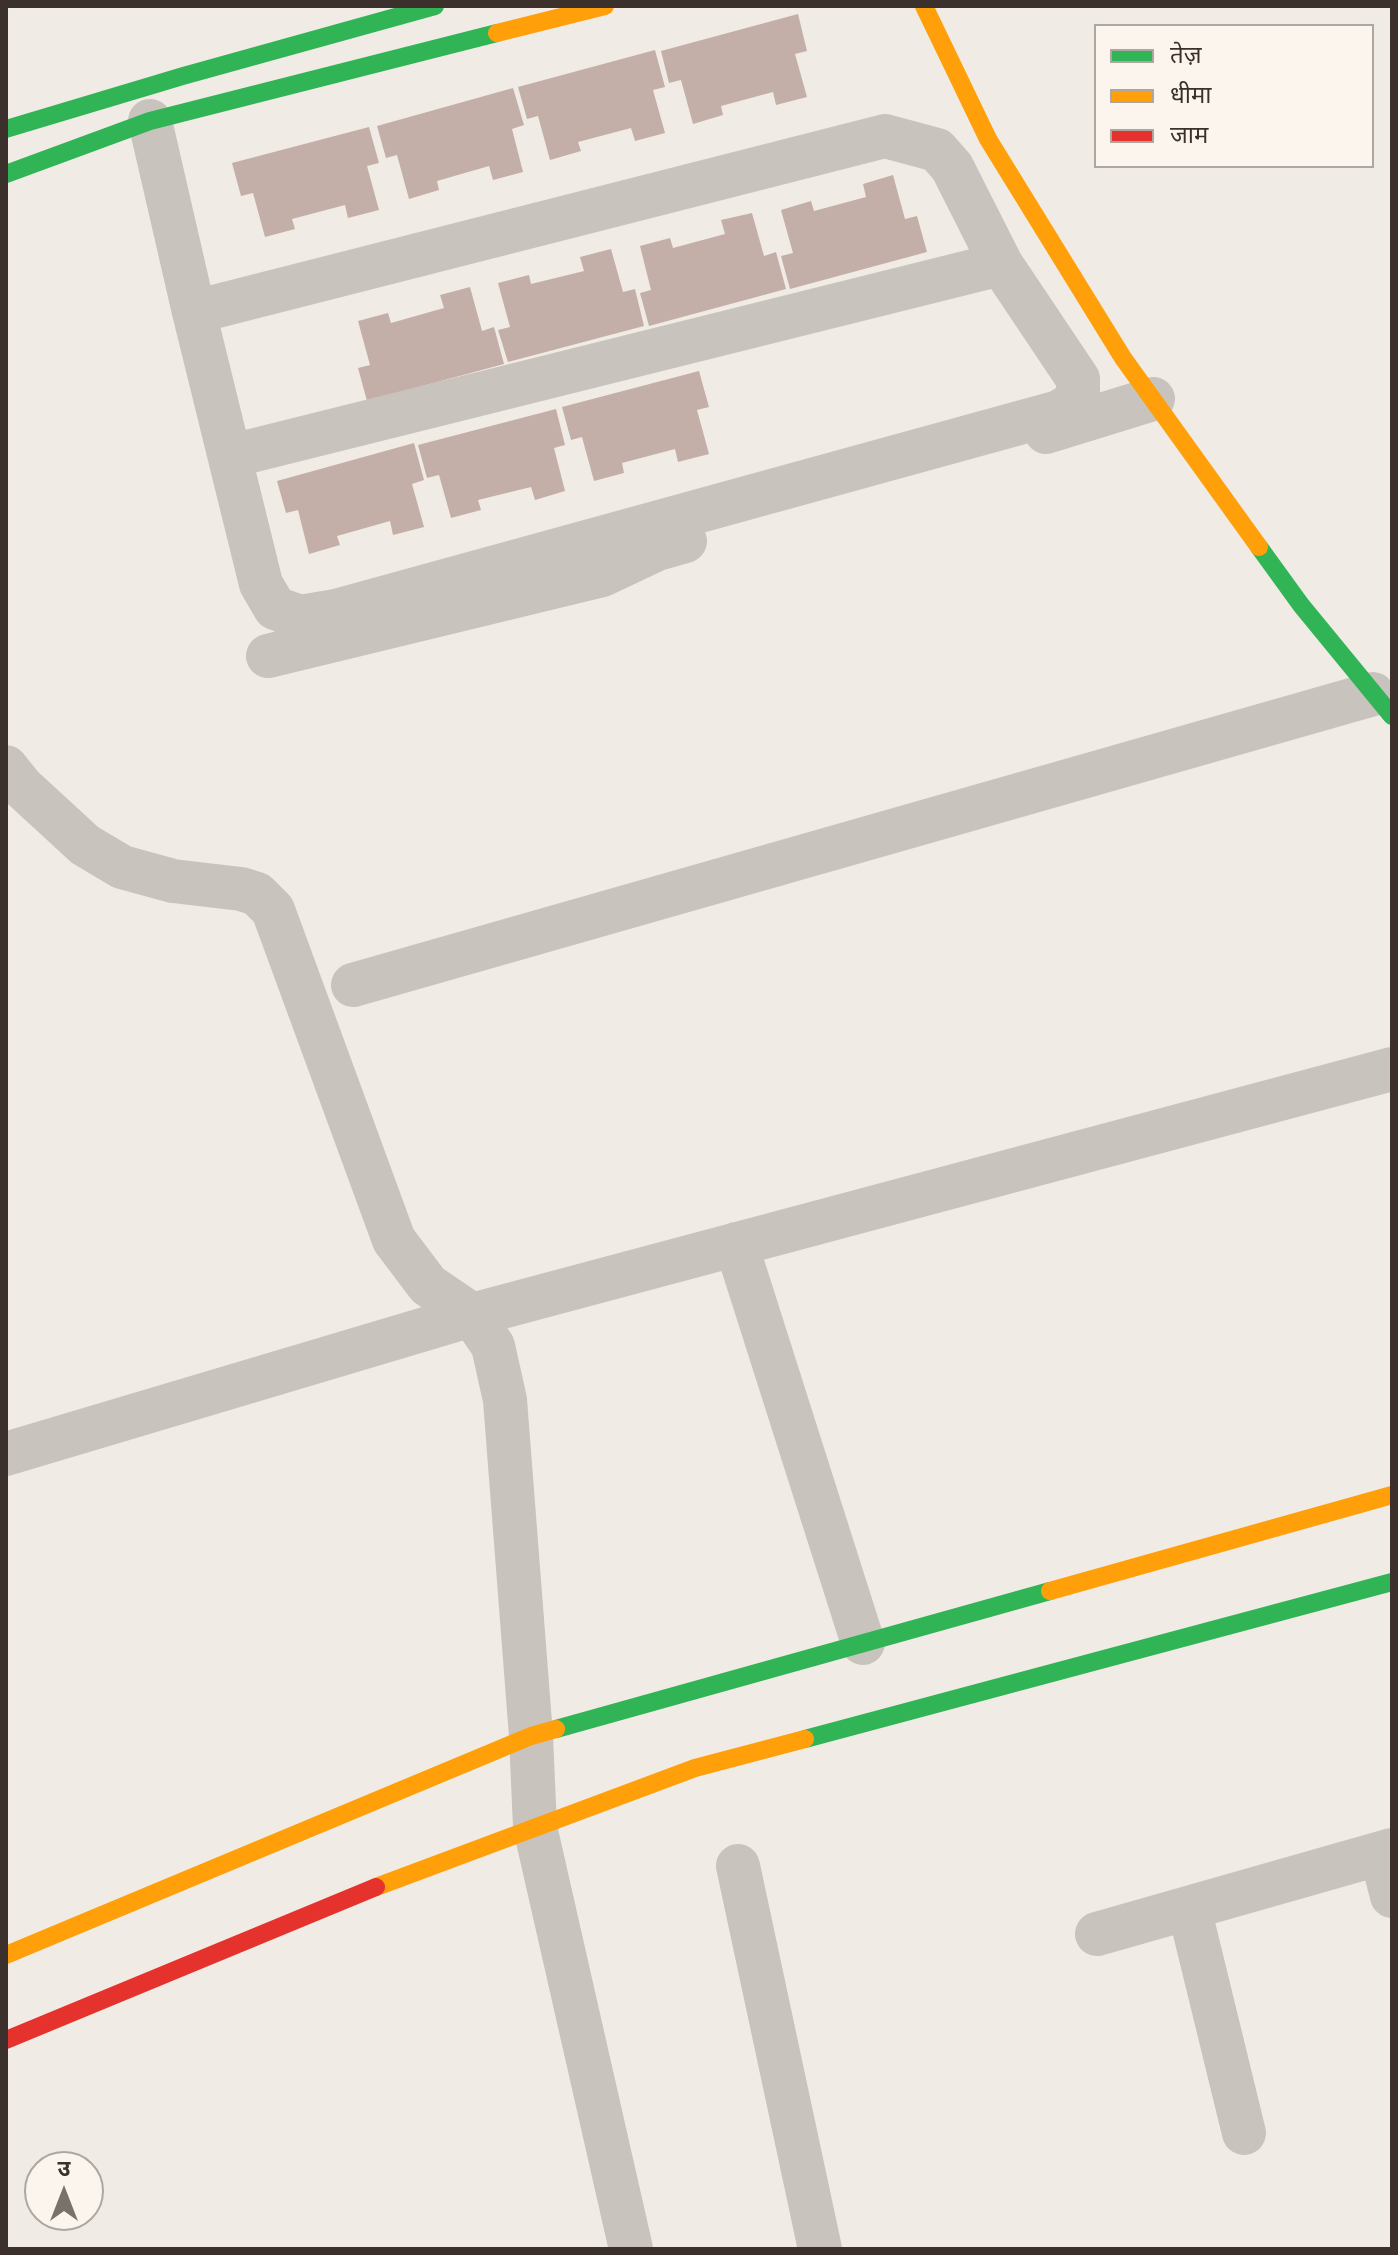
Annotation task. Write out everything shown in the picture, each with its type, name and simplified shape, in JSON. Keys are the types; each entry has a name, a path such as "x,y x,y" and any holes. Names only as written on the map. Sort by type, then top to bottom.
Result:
{"street":[{"path":"6,129 435,6"},
{"path":"6,174 150,121 605,6"},
{"path":"353,985 1383,705 1301,605 1123,358 988,139 924,6"},
{"path":"150,121 194,312 261,584 275,608 300,617 336,611 1059,412 1072,404 1078,394 1078,379 1001,264 952,167 937,150 885,136 194,312"},
{"path":"231,456 1001,264"},
{"path":"268,656 602,575 657,549 1153,399"},
{"path":"6,767 22,787 85,845 122,867 173,881 241,889 257,894 273,910 394,1240 428,1285 472,1315 493,1346 505,1400 535,1827 631,2249"},
{"path":"6,1454 472,1315 1392,1069"},
{"path":"736,1244 863,1643"},
{"path":"6,1955 531,1736 1392,1495"},
{"path":"6,2040 352,1896 695,1768 1392,1582"},
{"path":"1097,1934 1386,1852 1392,1896"},
{"path":"738,1866 820,2249"},
{"path":"1189,1908 1244,2133"}],"building":[{"path":"798,14 807,51 795,54 807,97 776,105 773,92 721,106 723,115 693,124 681,80 669,83 661,51"},
{"path":"655,50 665,87 653,90 665,133 635,141 631,128 578,142 581,151 550,160 538,116 527,119 518,87"},
{"path":"513,88 524,125 512,129 523,172 493,180 489,166 437,181 439,190 409,199 397,155 386,158 377,126"},
{"path":"369,127 379,163 367,166 379,210 348,218 345,205 292,219 295,229 265,237 253,193 241,196 232,163"},
{"path":"893,175 905,219 917,216 927,252 790,289 781,256 793,253 781,210 811,201 814,211 866,197 863,184"},
{"path":"752,213 764,256 776,252 786,289 649,326 640,293 651,290 640,246 670,238 673,248 725,234 721,220"},
{"path":"611,249 623,292 635,289 644,326 508,362 498,330 510,327 498,283 529,275 531,284 584,271 580,257"},
{"path":"470,287 482,331 494,327 504,364 367,401 358,368 370,365 358,321 388,313 391,323 444,308 440,295"},
{"path":"699,371 709,407 697,410 709,454 678,462 675,449 622,463 624,473 594,481 582,437 571,440 562,407"},
{"path":"556,409 565,445 554,448 565,491 535,500 531,487 478,500 481,510 451,518 439,475 427,478 418,445"},
{"path":"414,443 424,480 412,484 424,527 393,535 390,521 337,536 340,545 309,554 298,510 286,513 277,481"}],"traffic: fast":[{"path":"6,129 435,6"},
{"path":"6,174 150,121 497,33"},
{"path":"1259,547 1301,605 1392,716"},
{"path":"805,1739 1392,1582"},
{"path":"556,1729 1050,1591"}],"traffic: slow":[{"path":"497,33 605,6"},
{"path":"924,6 988,139 1123,358 1259,547"},
{"path":"1050,1591 1392,1495"},
{"path":"6,1955 531,1736 556,1729"},
{"path":"376,1887 695,1768 805,1739"}],"traffic: jam":[{"path":"6,2040 376,1887"}]}
